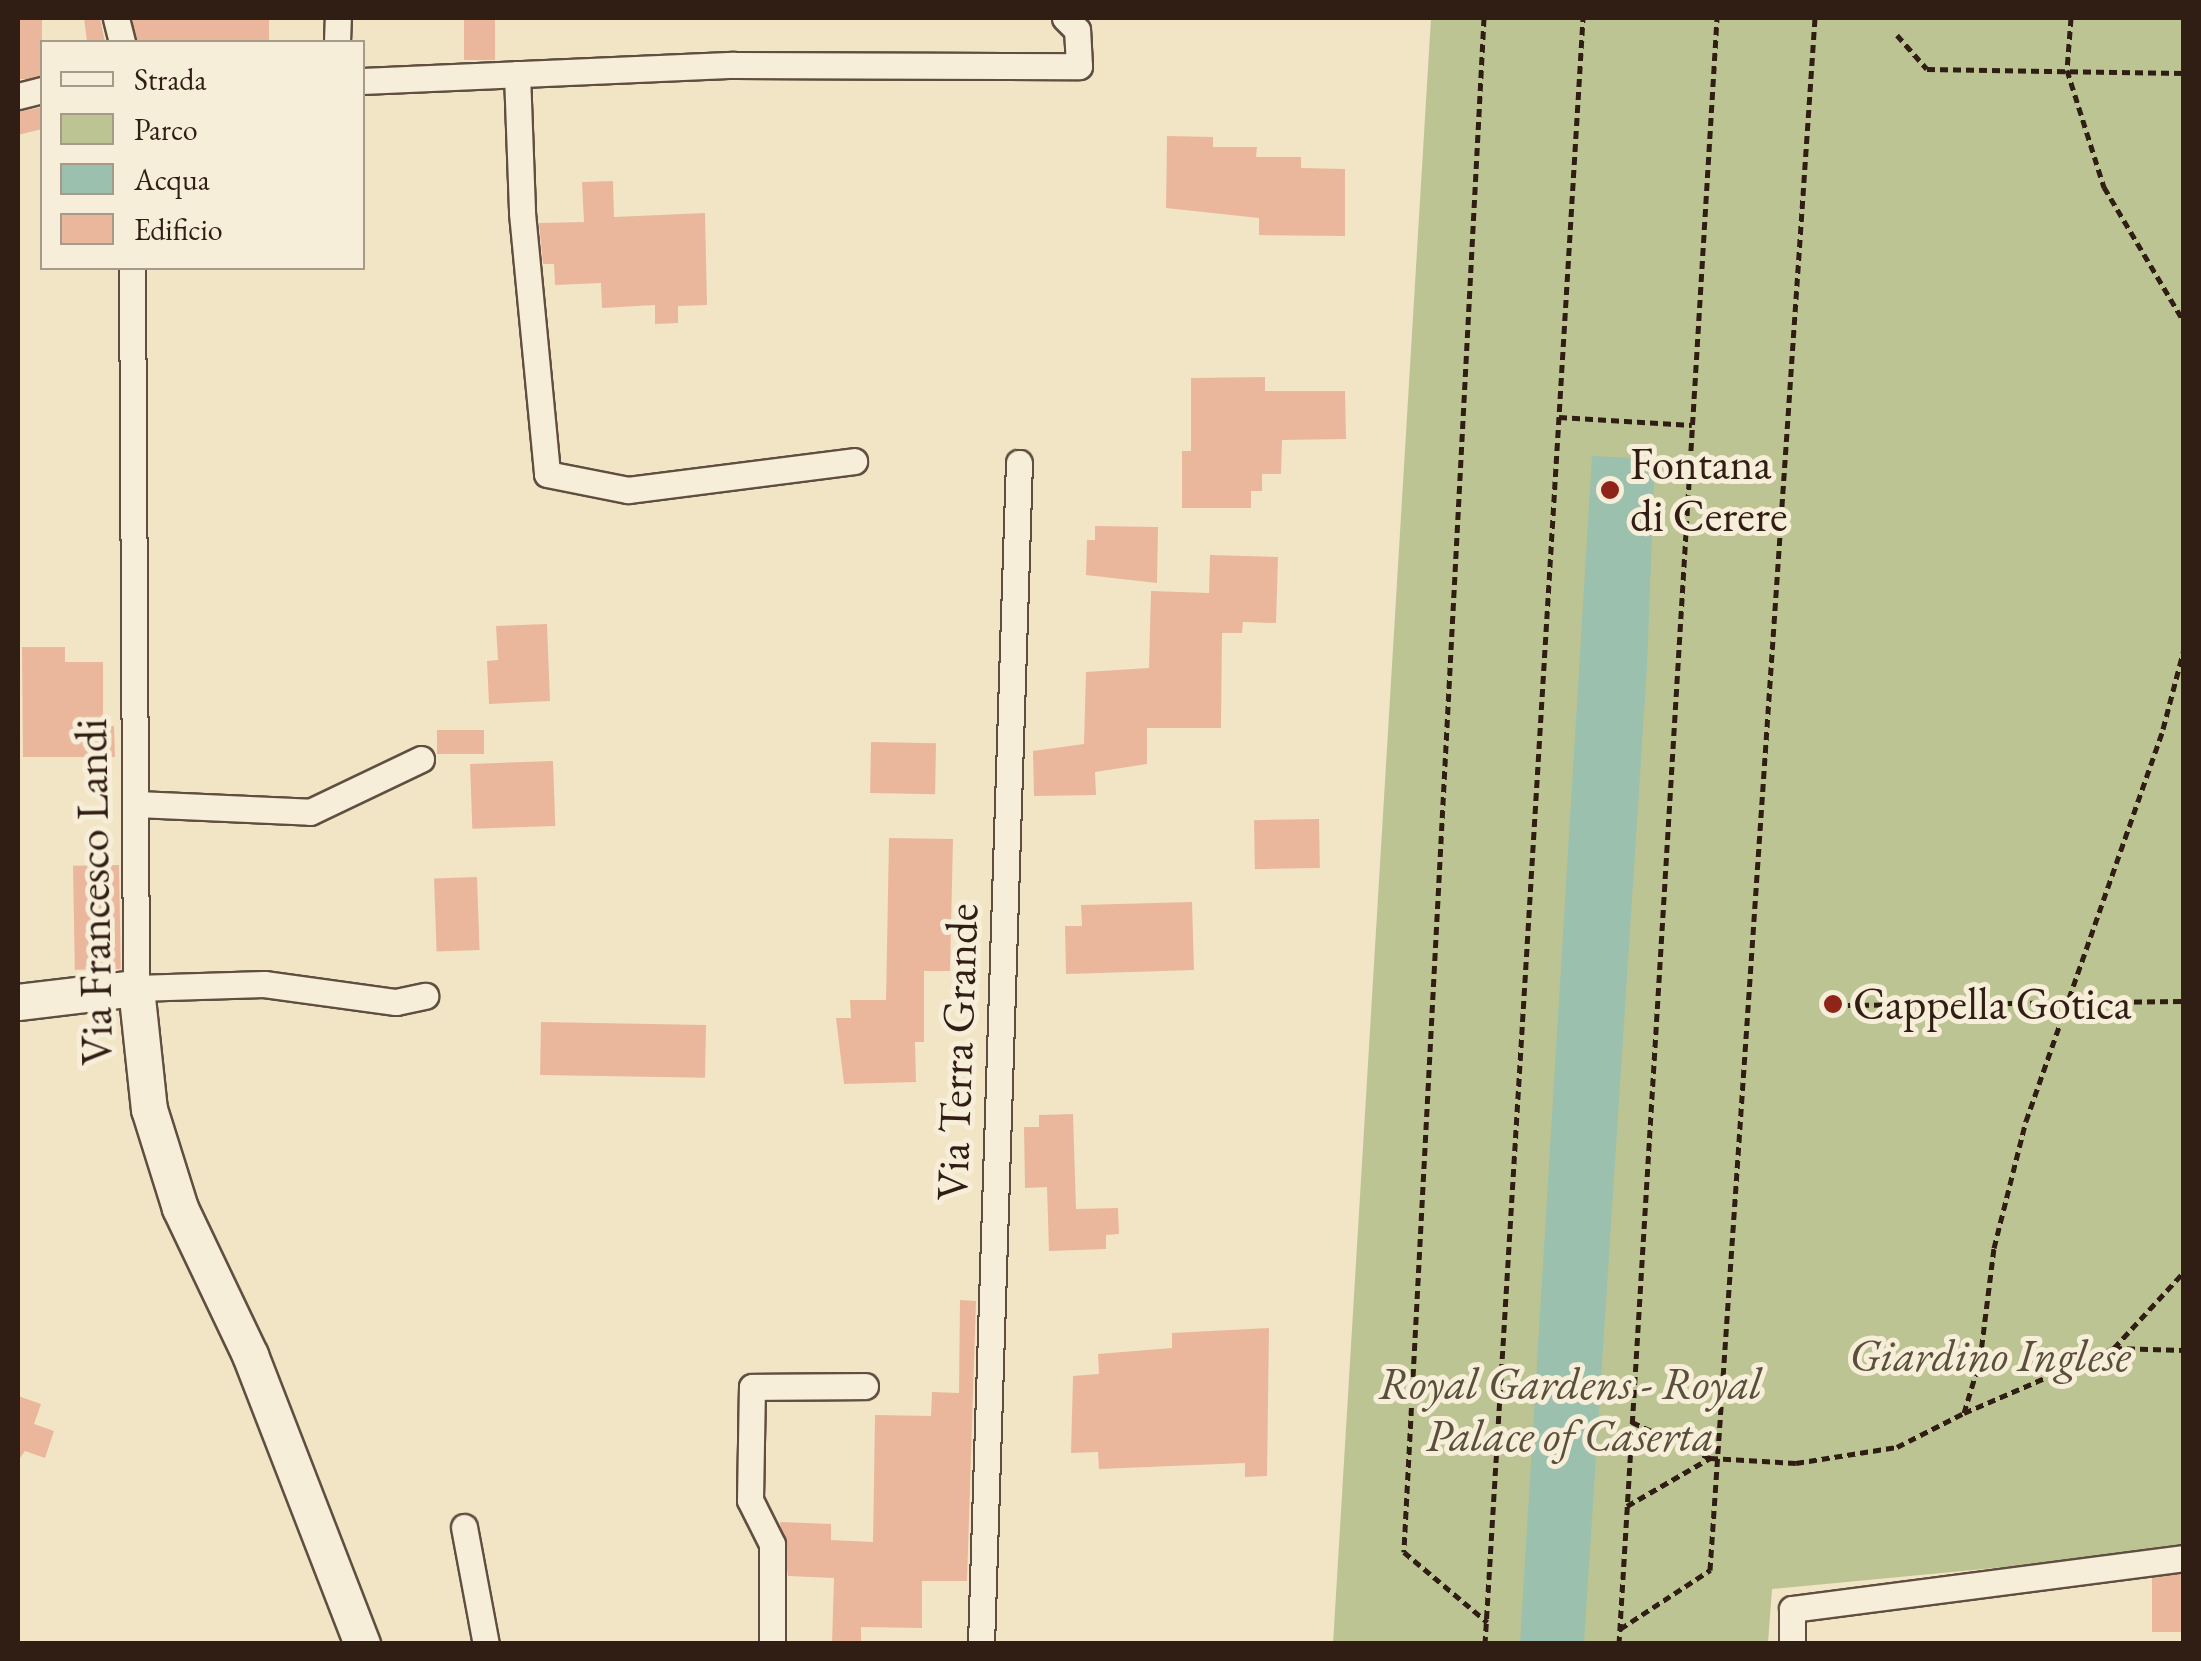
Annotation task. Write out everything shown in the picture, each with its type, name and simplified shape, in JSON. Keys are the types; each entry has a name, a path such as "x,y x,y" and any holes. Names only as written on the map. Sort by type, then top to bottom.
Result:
{"street":[{"path":"365,81 734,65 1079,66 1078,30 1065,18"},
{"path":"517,74 522,214 547,474 628,490 854,462"},
{"name":"Via Francesco Landi","path":"132,270 138,457 136,988 149,1108 180,1208 250,1355 362,1644"},
{"name":"Via Terra Grande","path":"981,1644 1019,463"},
{"path":"137,804 310,812 421,759"},
{"path":"18,1002 136,988 264,984 396,1002 425,996"},
{"path":"772,1644 772,1544 750,1500 752,1388 865,1386"},
{"path":"464,1527 486,1644"},
{"path":"1792,1644 1792,1610 2184,1558"}],"path":[{"path":"1484,18 1404,1552 1486,1622"},
{"path":"1485,1644 1583,18"},
{"path":"1619,1644 1717,18"},
{"path":"1620,1629 1710,1570 1714,1458 1815,18"},
{"path":"2070,18 2067,70 2104,186 2182,318"},
{"path":"1897,34 1927,68 2184,73"},
{"path":"1559,417 1692,425"},
{"path":"1964,1412 1980,1360 1994,1248 2026,1121 2071,1001 2184,648"},
{"path":"1848,1005 2184,1001"},
{"path":"1632,1422 1714,1458 1796,1463 1897,1447 1964,1412 2114,1348 2184,1272"},
{"path":"2114,1348 2184,1350"},
{"path":"1627,1506 1714,1458"}],"green space":[{"path":"1431,18 2183,18 2183,1550 1772,1589 1768,1643 1333,1644"}],"water":[{"path":"1592,456 1655,459 1647,667 1584,1643 1520,1643"}],"building":[{"path":"18,18 42,18 40,79 18,79"},
{"path":"84,18 100,18 105,40 87,40"},
{"path":"133,18 269,18 269,40 133,40"},
{"path":"464,18 495,18 495,60 464,60"},
{"path":"40,107 40,130 18,135 18,112"},
{"path":"1167,136 1213,137 1213,147 1257,147 1256,157 1301,157 1301,168 1345,169 1345,236 1259,235 1259,218 1166,208"},
{"path":"613,181 614,217 705,213 707,305 678,306 678,323 655,324 655,305 602,308 601,283 555,285 554,264 543,264 539,223 584,222 582,182"},
{"path":"1265,377 1265,391 1345,391 1346,439 1282,440 1281,474 1262,474 1262,491 1251,491 1251,508 1182,508 1182,451 1191,451 1191,378"},
{"path":"1095,526 1158,527 1157,583 1086,575 1087,540 1095,540"},
{"path":"1210,555 1278,557 1276,623 1243,622 1242,633 1222,633 1221,728 1147,728 1147,764 1095,772 1096,795 1034,796 1033,751 1084,744 1086,672 1149,668 1151,591 1209,593"},
{"path":"547,624 550,701 489,704 487,661 498,660 496,626"},
{"path":"22,647 65,647 65,662 103,662 103,726 114,726 115,757 23,757"},
{"path":"437,730 484,730 484,754 437,754"},
{"path":"871,742 936,743 935,794 870,793"},
{"path":"553,761 555,826 472,829 470,764"},
{"path":"1319,819 1320,868 1255,869 1254,820"},
{"path":"889,838 953,839 950,971 924,971 924,1042 915,1042 916,1082 844,1084 836,1018 851,1018 850,1000 886,1000"},
{"path":"119,865 121,969 75,970 73,866"},
{"path":"477,877 480,950 437,951 434,879"},
{"path":"1192,902 1194,970 1066,974 1065,926 1082,926 1081,905"},
{"path":"541,1022 706,1025 705,1078 540,1075"},
{"path":"1073,1114 1076,1209 1118,1208 1119,1234 1106,1235 1106,1249 1049,1251 1047,1187 1025,1188 1024,1127 1039,1127 1039,1115"},
{"path":"960,1300 976,1301 967,1581 922,1581 922,1628 861,1627 861,1644 832,1644 834,1578 788,1576 780,1522 831,1524 831,1540 873,1542 875,1415 931,1416 932,1392 959,1393"},
{"path":"1269,1328 1267,1476 1245,1477 1245,1463 1099,1469 1098,1452 1071,1453 1073,1376 1099,1374 1098,1354 1172,1348 1172,1333"},
{"path":"18,1396 41,1404 34,1424 54,1431 45,1458 25,1451 18,1461"},
{"path":"2152,1574 2184,1574 2184,1632 2152,1632"}],"place":[{"name":"Fontana di Cerere","path":"1610,490"},
{"name":"Cappella Gotica","path":"1833,1004"}],"park label":[{"name":"Giardino Inglese","path":"1990,1356"},
{"name":"Royal Gardens - Royal Palace of Caserta","path":"1570,1410"}]}
